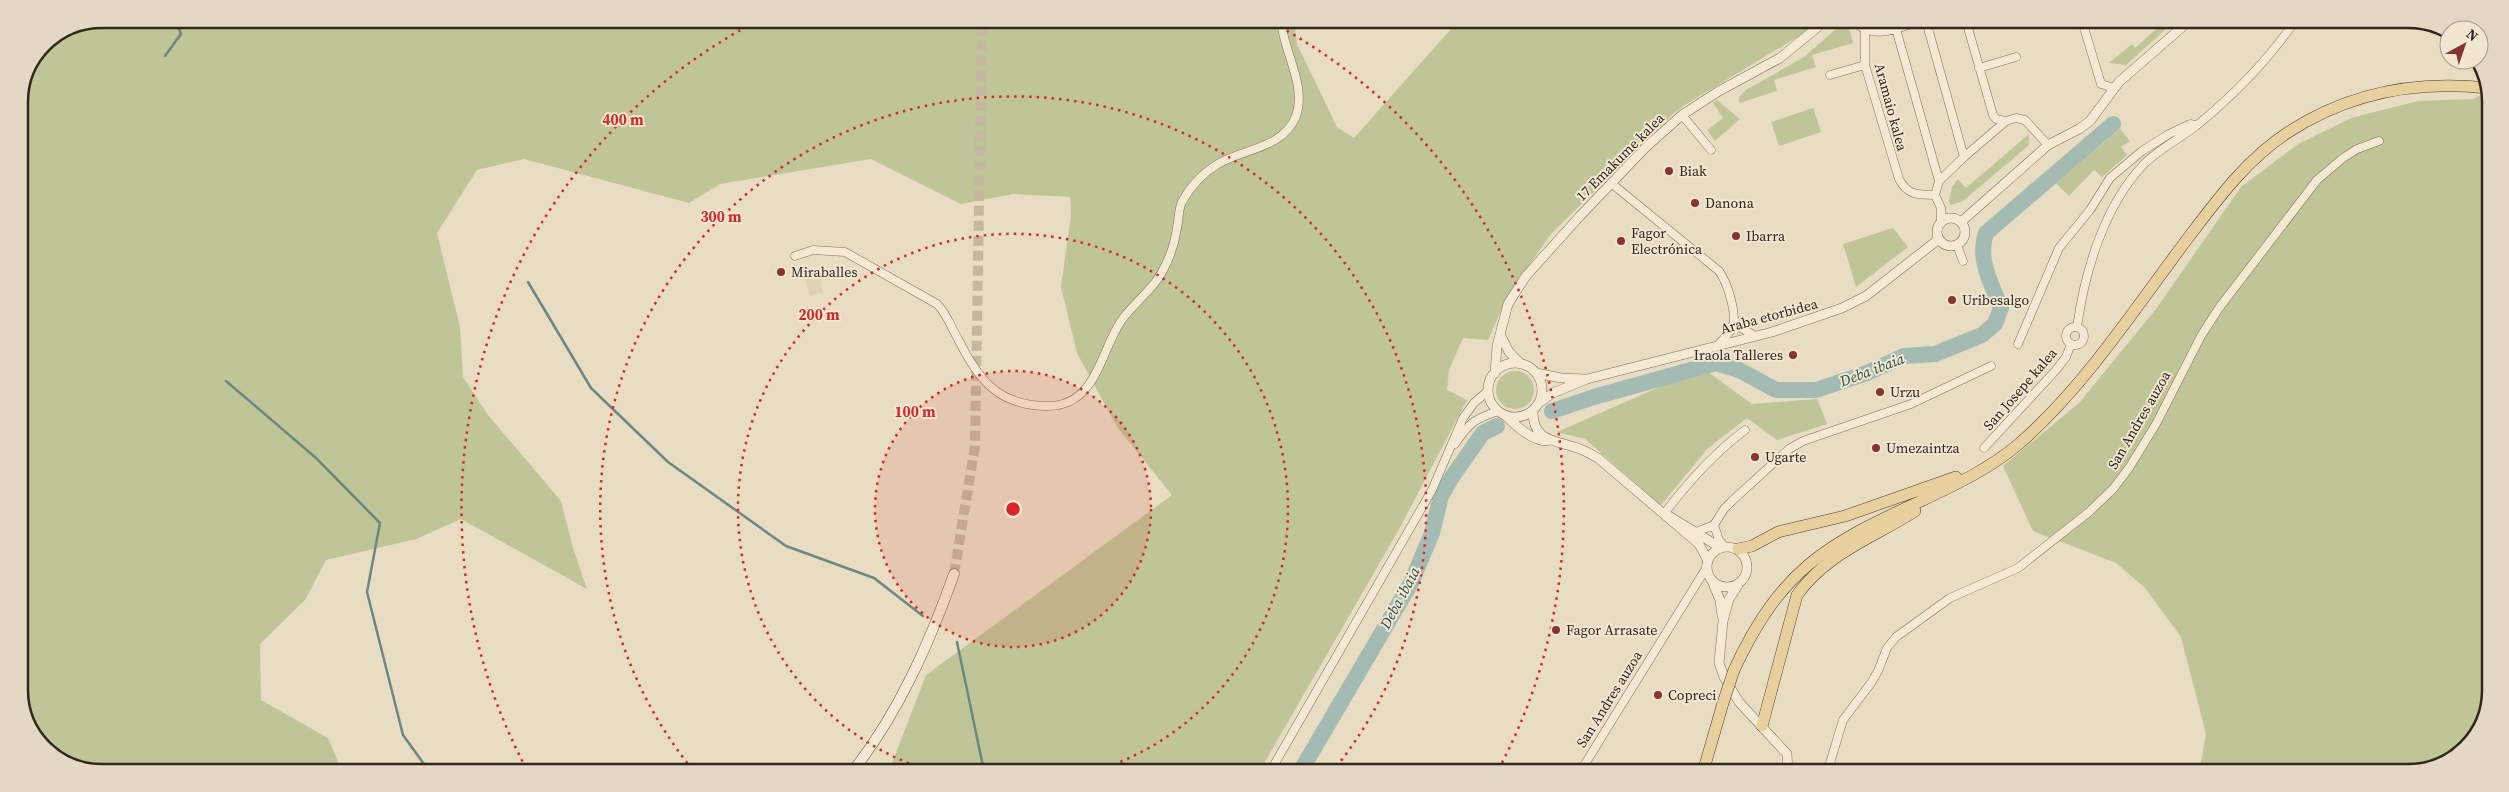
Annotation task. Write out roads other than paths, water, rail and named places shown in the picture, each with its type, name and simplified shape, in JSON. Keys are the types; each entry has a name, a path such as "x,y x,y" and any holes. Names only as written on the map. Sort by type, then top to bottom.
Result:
{"main road":[{"path":"1705,764 1734,670 1765,611 1803,568 1824,552 1870,524 1940,492 1999,459 2034,430 2069,393 2223,193 2270,145 2313,117 2370,95 2428,86 2480,88"},
{"path":"1738,549 1752,546 1778,532 1837,518 1888,502 1999,459"},
{"path":"1762,726 1789,619 1797,595 1808,579 1832,558 1913,512 1940,492"},
{"path":"858,764 908,686 935,627 954,574"}],"street":[{"path":"795,256 814,250 846,252 852,255 937,304 946,315 974,367 1001,396 1034,405 1054,406 1065,403 1073,399 1092,380 1101,367 1118,324 1158,282 1173,249 1181,205 1190,189 1218,164 1258,148 1282,134 1294,120 1298,96 1283,28"},
{"name":"17 Emakume kalea","path":"1495,373 1504,316 1517,289 1595,201 1613,185 1621,173 1682,116 1720,91 1780,58 1816,28"},
{"path":"1863,28 1876,32 1899,28"},
{"path":"1928,28 1964,157"},
{"path":"1968,28 1993,114 1996,119 2006,122"},
{"path":"2084,28 2102,84 2114,88"},
{"path":"1961,222 2048,146 2090,121 2114,88 2181,28"},
{"name":"San Josepe kalea","path":"2077,327 2092,264 2112,211 2119,199 2146,163 2197,125 2257,69 2273,52 2290,28"},
{"path":"1896,29 1939,181"},
{"name":"Aramaio kalea","path":"1865,30 1866,65 1895,170 1904,188 1914,195 1935,195"},
{"path":"1979,68 2016,57"},
{"path":"1830,75 1866,65"},
{"path":"1682,116 1712,150"},
{"path":"1961,222 1965,234 1957,245 1949,246 1939,239 1937,231 1941,223 1941,208 1935,195 1939,181 1964,157 2006,122 2016,118 2025,120 2048,146"},
{"path":"2018,344 2059,248 2090,210 2110,178 2134,156 2162,138 2190,124 2197,125"},
{"name":"San Andres auzoa","path":"1829,764 1843,720 1878,671 1884,652 1892,640 1921,616 1950,598 2018,568 2089,512 2113,489 2143,445 2201,336 2234,285 2317,180 2331,166 2357,149 2379,141"},
{"path":"1613,185 1719,271 1728,291 1734,318 1738,326 1754,336"},
{"path":"1941,223 1949,218 1961,222"},
{"name":"Araba etorbidea","path":"1540,402 1553,393 1587,379 1754,336 1842,308 1866,296 1939,239"},
{"path":"1957,245 1963,262"},
{"path":"1719,344 1733,327 1734,318"},
{"name":"San Josepe kalea","path":"2077,327 2084,333 2084,339 2080,344 2071,344 2067,340 2068,329 2077,327"},
{"path":"1450,452 1468,425 1477,418 1502,413 1520,417 1533,410 1540,402 1542,387 1536,373 1521,364 1509,352 1500,333"},
{"name":"San Josepe kalea","path":"1984,448 2056,370 2066,358 2071,344"},
{"path":"1275,764 1401,547 1450,452 1463,418 1474,403 1488,391 1495,373 1507,365 1521,364"},
{"path":"1696,532 1714,525 1724,508 1796,445 1809,438 1911,404 1990,366"},
{"name":"Araba etorbidea","path":"1536,373 1561,378 1587,379"},
{"path":"1488,391 1490,399 1520,429 1537,439 1550,440 1582,449 1598,458 1664,514 1674,525 1699,544 1708,562 1707,569 1720,600 1723,621"},
{"path":"1533,410 1534,426 1550,440"},
{"path":"1664,514 1690,479 1721,448 1745,430"},
{"path":"1664,514 1723,547 1738,549 1747,560 1747,574 1729,600 1723,621 1719,663 1724,677 1739,702 1787,754 1788,764"},
{"path":"1714,525 1723,547"},
{"name":"San Andres auzoa","path":"1585,764 1705,570 1714,552 1723,547"},
{"path":"1712,581 1724,587 1738,585"}],"waterway":[{"path":"165,56 181,34 179,28"},
{"name":"Deba ibaia","path":"1552,411 1594,397 1716,363 1739,370 1776,390 1816,390 1867,373 1904,356 1935,354 1982,335 1995,324 2001,308 1989,280 1984,262 1983,252 1986,233 2113,124"},
{"path":"528,282 591,388 668,462 786,546 874,578 923,616"},
{"path":"226,381 316,458 380,523 367,592 403,735 424,764"},
{"name":"Deba ibaia","path":"1305,764 1411,583 1432,533 1441,496 1483,433 1497,426"},
{"path":"957,642 983,764"}],"tunnel":[{"path":"954,574 975,446 982,28"}],"place":[{"name":"Biak","path":"1669,171"},
{"name":"Danona","path":"1695,203"},
{"name":"Ibarra","path":"1736,236"},
{"name":"Fagor Electrónica","path":"1621,241"},
{"name":"Miraballes","path":"781,272"},
{"name":"Uribesalgo","path":"1952,300"},
{"name":"Iraola Talleres","path":"1793,355"},
{"name":"Urzu","path":"1880,392"},
{"name":"Umezaintza","path":"1876,448"},
{"name":"Ugarte","path":"1755,457"},
{"name":"Fagor Arrasate","path":"1556,630"},
{"name":"Copreci","path":"1658,695"}]}
